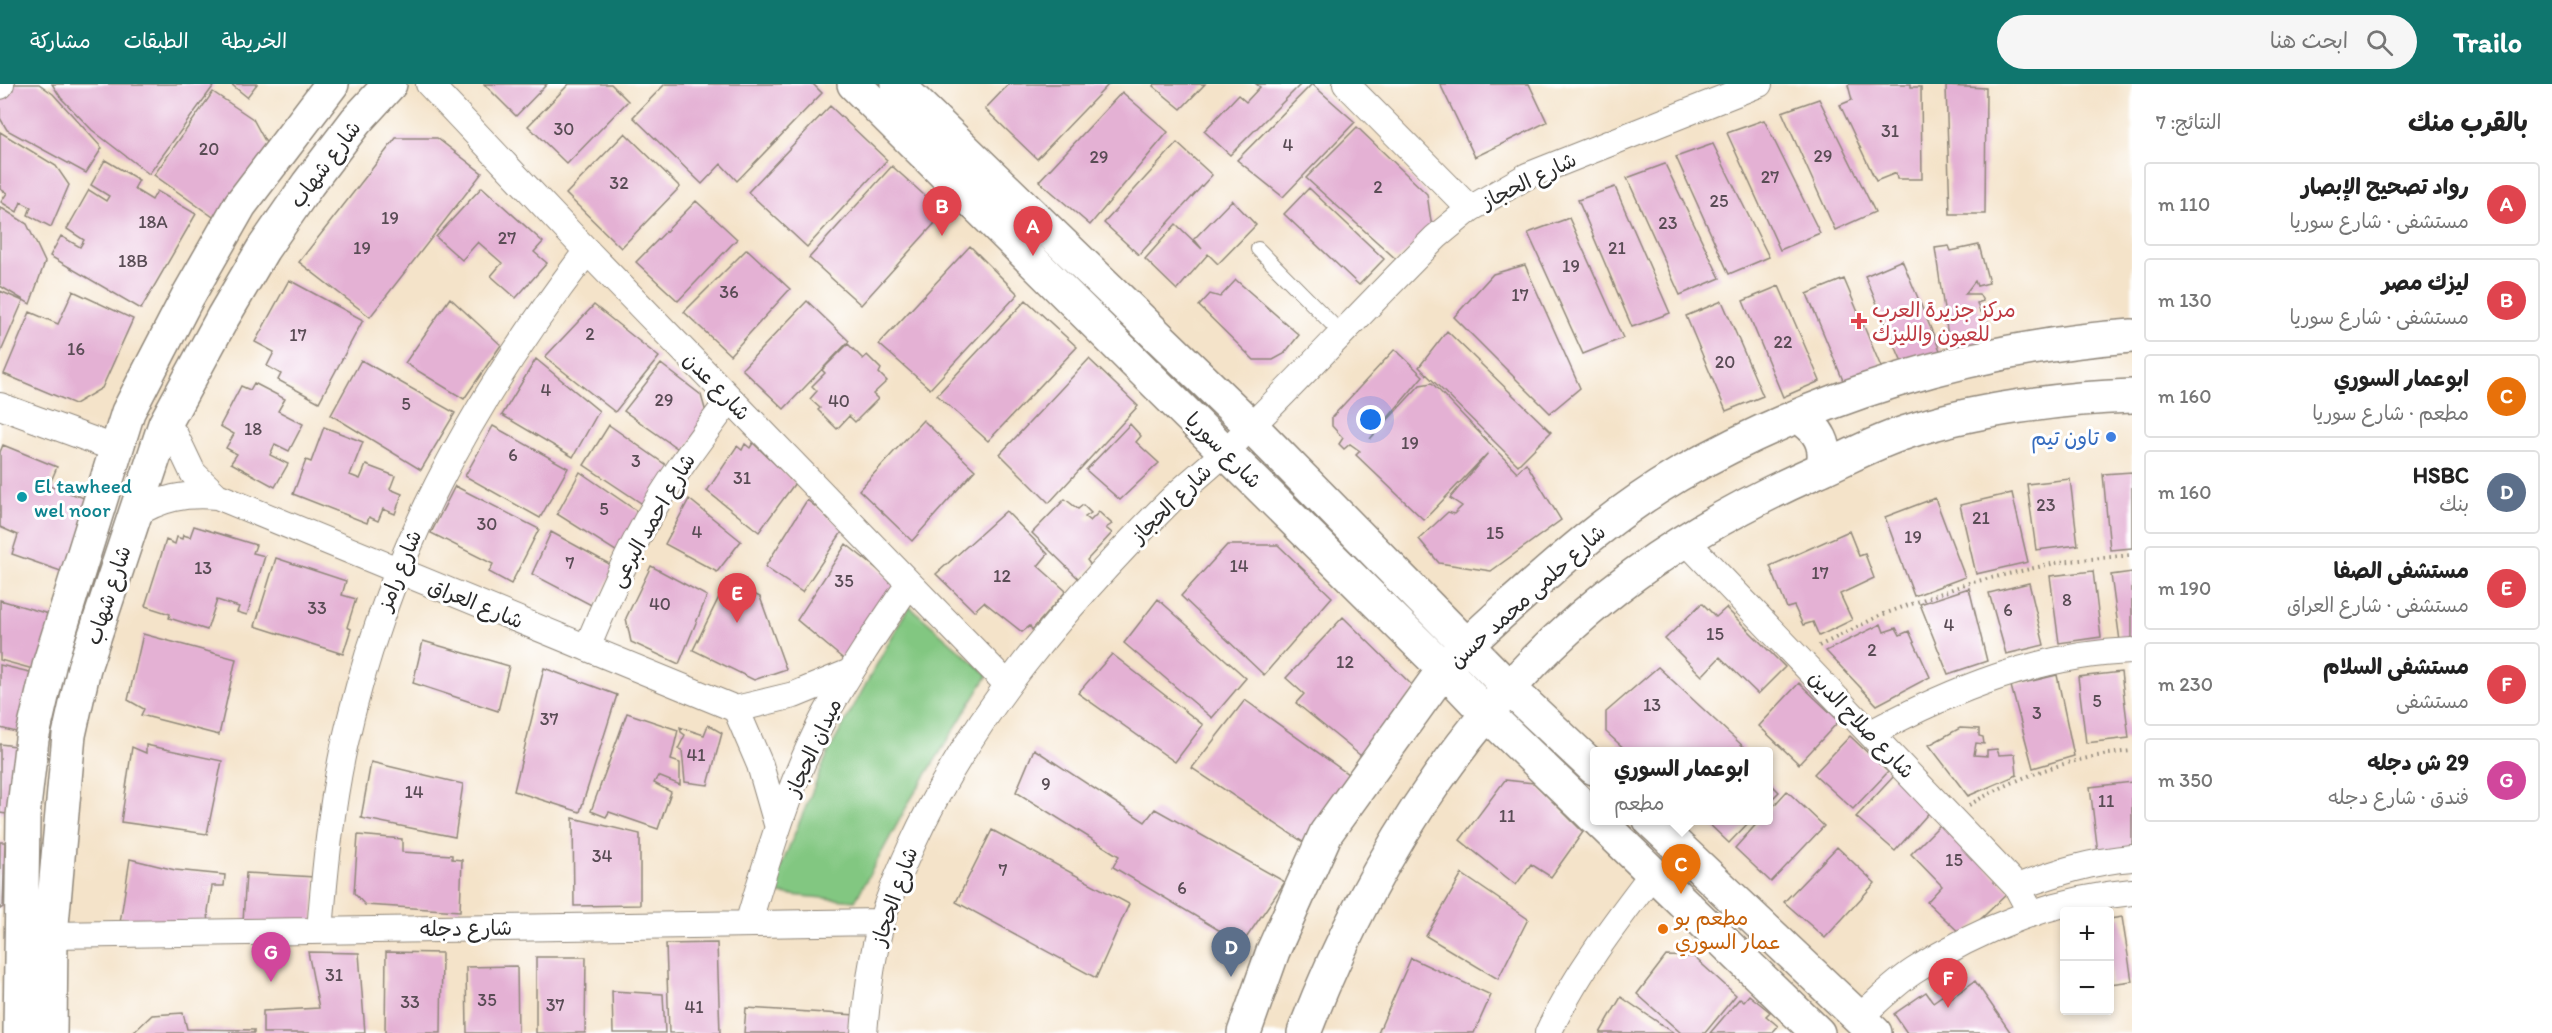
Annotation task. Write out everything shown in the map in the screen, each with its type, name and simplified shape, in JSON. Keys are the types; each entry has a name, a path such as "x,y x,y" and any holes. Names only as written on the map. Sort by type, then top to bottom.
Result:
{"street":[{"name":"شارع شهاب","path":"20,1033 10,982 23,816 32,739 50,662 128,412 188,296 240,205 332,84"},
{"name":"شارع شهاب","path":"50,1033 51,935 69,735 84,668 165,424 263,249 308,184 356,122 390,84"},
{"name":"شارع عدن","path":"429,84 587,251 1008,684"},
{"name":"شارع سوريا","path":"854,84 1487,714 1590,813"},
{"name":"شارع سوريا","path":"897,84 1251,426 1509,688 1590,764"},
{"path":"1346,84 1470,209"},
{"name":"شارع الحجاز","path":"864,1033 868,982 881,922 900,872 948,774 976,728 1008,684 1113,559 1170,501 1226,452 1436,237 1470,209 1527,176 1759,84"},
{"name":"شارع رامز","path":"320,931 328,838 344,747 367,657 397,570 427,502 489,390 542,310 587,251"},
{"name":"شارع حلمى محمد حسن","path":"1244,1033 1273,951 1326,833 1444,669 1466,644 1576,547 1678,475 1732,446 1798,417 1889,384 1964,363 2129,330"},
{"path":"1889,384 1882,400 1885,417 1898,429 1906,432"},
{"path":"1304,1033 1338,950 1391,851 1427,795 1509,688 1593,606 1635,574 1726,515 1906,432 2010,409 2132,396"},
{"name":"شارع احمد البرعى","path":"587,648 615,582 648,518 687,457 730,399"},
{"path":"0,406 114,456"},
{"path":"1798,417 1815,429 1821,438 1825,459 1822,469"},
{"name":"شارع العراق","path":"165,424 175,435 192,473 217,496"},
{"path":"0,425 114,456"},
{"name":"شارع العراق","path":"134,515 173,496 195,494 217,496 736,710"},
{"name":"شارع صلاح الدين","path":"1685,540 2017,886 2031,914"},
{"name":"ميدان الحجاز","path":"748,924 777,824 822,720 850,672 909,584"},
{"path":"1871,733 1929,703 1990,678 2054,661 2132,651"},
{"path":"777,824 760,765 736,710 794,695 850,672"},
{"path":"1603,825 1818,1033"},
{"path":"1655,825 1866,1026 1923,966 1974,935 2031,914 2100,895 2132,892"},
{"path":"2017,886 2064,870 2110,860 2132,858"},
{"path":"1548,1033 1559,1009 1605,935 1653,873"},
{"name":"شارع دجله","path":"51,935 881,922"}],"lane":[{"path":"1258,249 1341,333"}],"path":[{"path":"1797,657 1881,615 1969,583 2060,562 2132,555"},
{"path":"1951,816 1999,787 2049,767 2102,754 2132,751"}],"green space":[{"path":"909,606 988,675 911,799 855,901 770,893 828,753"}],"building":[{"path":"8,84 39,84 53,94 102,148 86,173 7,130 0,118 0,96"},
{"path":"52,84 215,84 149,174 92,130 61,98"},
{"path":"231,84 257,84 247,97"},
{"path":"484,84 547,84 516,116"},
{"path":"569,84 611,84 628,101 567,164 528,126"},
{"path":"665,84 813,84 822,93 737,181 721,164 702,184 633,117"},
{"path":"1009,84 1109,84 1037,159 985,109"},
{"path":"1155,84 1205,84 1181,109 1153,86"},
{"path":"1256,84 1301,84 1230,155 1204,131 1238,95 1246,102 1260,87"},
{"path":"1312,84 1355,122 1283,197 1237,160"},
{"path":"1440,84 1529,84 1547,122 1475,157"},
{"path":"1850,84 1911,84 1911,87 1921,87 1922,179 1897,179 1896,173 1876,181 1840,105 1852,100 1848,85"},
{"path":"1946,86 1986,88 1985,214 1950,214"},
{"path":"213,92 253,119 272,154 223,224 154,175"},
{"path":"1122,92 1168,132 1090,225 1039,181"},
{"path":"1819,99 1875,212 1835,230 1782,112"},
{"path":"830,106 887,160 807,247 748,192"},
{"path":"1764,120 1820,233 1780,250 1727,133"},
{"path":"1357,127 1427,194 1432,228 1397,260 1306,178"},
{"path":"0,132 56,166 69,185 51,227 28,215 31,207 21,202 17,212 1,202 7,193 0,189"},
{"path":"625,133 680,187 621,248 566,194"},
{"path":"396,138 437,138 482,173 370,317 299,262"},
{"path":"1177,143 1212,175 1139,255 1104,223"},
{"path":"1713,144 1769,257 1729,274 1676,157"},
{"path":"105,160 139,180 134,189 152,200 157,191 196,214 141,309 50,256 61,236 80,247 84,240 67,229 89,190 106,201 109,196 91,185"},
{"path":"1665,164 1720,278 1680,295 1627,178"},
{"path":"892,166 944,213 861,305 809,258"},
{"path":"482,187 543,242 534,252 547,263 516,298 491,276 502,263 478,242 462,260 436,237"},
{"path":"1615,187 1670,313 1632,327 1578,200"},
{"path":"1309,188 1384,259 1359,285 1284,214"},
{"path":"1232,200 1256,225 1218,264 1208,254 1177,290 1145,259 1176,224 1202,249 1194,239"},
{"path":"696,201 737,239 678,301 636,262"},
{"path":"0,207 27,224 45,262 30,304 0,286"},
{"path":"1569,218 1623,338 1583,354 1528,233"},
{"path":"1979,245 1989,283 1977,286 1975,281 1965,294 1979,294 1983,301 1977,303 1980,312 1985,313 1991,340 1951,357 1935,248 1949,246 1951,251"},
{"path":"970,246 1018,294 930,389 879,344"},
{"path":"747,249 790,289 730,355 684,312"},
{"path":"1902,260 1942,355 1906,371 1865,276"},
{"path":"1525,265 1580,388 1550,413 1454,317 1493,274"},
{"path":"1844,279 1884,374 1847,390 1807,294"},
{"path":"289,280 363,320 319,402 278,380 281,374 267,366 274,352 255,342"},
{"path":"1236,280 1299,335 1284,354 1273,360 1254,360 1199,306 1210,294 1220,297"},
{"path":"1779,286 1820,381 1783,397 1743,301"},
{"path":"0,291 23,301 0,354"},
{"path":"73,291 133,319 102,388 75,404 4,374 30,312 58,324"},
{"path":"450,298 501,345 464,399 405,363"},
{"path":"1026,300 1077,347 988,441 937,395"},
{"path":"807,301 849,341 784,409 742,369"},
{"path":"1722,301 1763,396 1726,411 1686,316"},
{"path":"594,305 659,357 615,412 545,357"},
{"path":"1447,331 1551,432 1518,465 1419,367"},
{"path":"848,344 863,359 867,355 881,369 879,373 887,381 873,394 878,399 855,422 849,416 837,429 810,399 817,391 812,386 825,373 822,370"},
{"path":"1395,349 1423,376 1370,439 1420,385 1432,383 1517,472 1526,463 1561,520 1491,571 1439,563 1419,539 1448,512 1454,514 1462,506 1450,498 1488,453 1424,520 1356,455 1360,451 1350,444 1344,449 1339,444 1343,438 1332,426 1332,417"},
{"path":"536,359 599,411 573,457 502,415"},
{"path":"1089,359 1138,406 1049,503 1000,454"},
{"path":"361,360 455,413 421,470 331,415"},
{"path":"661,364 701,395 707,416 684,453 624,411"},
{"path":"254,383 285,399 278,411 303,424 289,451 275,444 270,455 288,464 275,487 231,463 237,454 226,448 234,434 220,426 241,386 250,390"},
{"path":"923,420 975,470 912,541 859,490"},
{"path":"1130,424 1141,436 1136,442 1159,463 1120,500 1086,470"},
{"path":"609,425 673,470 647,507 584,465"},
{"path":"493,426 568,468 540,518 465,476"},
{"path":"324,427 363,442 350,475 360,479 366,465 395,476 390,489 402,494 395,514 383,509 378,521 369,517 367,523 293,494 306,460 311,462"},
{"path":"753,443 795,483 759,532 707,491 737,446 742,450 745,444 750,448"},
{"path":"3,445 57,467 49,486 93,501 110,537 95,583 12,554 18,535 0,527 0,452"},
{"path":"580,472 644,516 622,555 557,514"},
{"path":"2132,472 2132,548 2110,550 2103,474"},
{"path":"2070,479 2078,545 2036,550 2027,484"},
{"path":"455,486 539,529 511,584 489,572 493,564 431,533"},
{"path":"2012,493 2028,562 1976,574 1960,505"},
{"path":"1935,498 1965,577 1914,596 1885,517"},
{"path":"689,499 741,541 717,572 665,544"},
{"path":"1065,499 1078,509 1083,505 1091,513 1085,517 1090,521 1099,512 1112,524 1106,528 1112,533 1087,560 1092,567 1079,579 1032,533"},
{"path":"807,500 844,529 802,592 765,567"},
{"path":"1006,511 1048,554 1038,566 1066,591 1032,630 1030,626 1022,632 984,602 974,611 936,574"},
{"path":"194,526 256,545 253,553 265,556 247,615 237,612 239,607 217,600 207,630 169,618 170,614 145,606 166,540 175,544 177,537 182,539 183,535 190,537"},
{"path":"1849,531 1859,556 1865,554 1874,578 1840,594 1852,620 1819,636 1813,622 1803,625 1794,606 1787,608 1770,566"},
{"path":"551,532 615,567 595,607 532,574"},
{"path":"846,544 897,585 847,662 797,620"},
{"path":"1227,545 1278,545 1332,597 1264,675 1181,596"},
{"path":"276,558 346,581 342,595 356,599 347,627 351,629 343,654 255,626"},
{"path":"651,566 707,596 679,664 631,642 626,618"},
{"path":"2093,571 2101,637 2059,643 2050,576"},
{"path":"2132,572 2132,640 2120,641 2111,575"},
{"path":"727,581 760,597 786,669 754,680 693,650"},
{"path":"2029,583 2044,645 2006,654 1989,593"},
{"path":"1969,588 1987,661 1948,674 1920,604"},
{"path":"1158,599 1246,678 1212,718 1124,643"},
{"path":"0,600 59,617 44,672 0,660"},
{"path":"1702,603 1716,617 1726,608 1785,667 1758,694 1720,657 1702,676 1665,639"},
{"path":"1343,617 1416,689 1366,760 1296,703 1304,694 1286,678"},
{"path":"1881,624 1884,632 1896,628 1900,635 1909,631 1930,677 1877,705 1826,651"},
{"path":"143,634 236,659 219,735 141,715 144,709 128,700"},
{"path":"423,641 509,666 498,711 413,683"},
{"path":"1112,654 1203,725 1175,762 1078,693"},
{"path":"0,665 34,673 20,733 0,728"},
{"path":"1658,667 1744,747 1622,747 1606,732 1606,712"},
{"path":"544,668 617,695 580,812 514,791"},
{"path":"2121,672 2129,738 2086,743 2078,677"},
{"path":"2057,675 2074,756 2033,768 2011,686"},
{"path":"1799,683 1839,721 1799,764 1759,726"},
{"path":"1245,700 1352,777 1303,842 1192,768"},
{"path":"627,713 678,730 671,760 680,763 680,785 658,776 654,783 671,792 658,829 609,812 606,817 591,811"},
{"path":"708,725 722,733 708,785 685,782 682,750 678,749 685,735 681,732 680,727 704,735"},
{"path":"1960,728 1979,729 1979,736 1983,737 1984,744 1976,743 1974,755 1987,756 1987,750 1997,749 1999,755 2015,754 2017,775 1968,796 1929,745"},
{"path":"1850,736 1888,772 1853,809 1814,774"},
{"path":"0,744 31,748 21,816 0,813"},
{"path":"146,745 222,761 207,834 121,822 132,747 146,753"},
{"path":"1034,749 1145,822 1155,809 1285,882 1242,944 1113,867 1119,856 1016,792"},
{"path":"371,762 463,784 455,837 361,818"},
{"path":"1895,775 1934,807 1895,851 1856,817"},
{"path":"1505,780 1534,783 1583,832 1551,877 1531,864 1516,885 1460,840"},
{"path":"2132,782 2132,849 2098,853 2090,787"},
{"path":"1773,786 1779,792 1773,798"},
{"path":"1787,791 1824,826 1771,882 1735,848 1756,825 1773,825 1773,806"},
{"path":"573,818 640,834 640,905 574,906"},
{"path":"1942,823 2010,891 1963,936 1927,902 1942,886 1911,854"},
{"path":"1710,825 1746,825 1729,843"},
{"path":"992,830 1129,904 1096,978 956,902"},
{"path":"358,835 402,839 402,852 452,855 452,859 462,860 460,911 365,905 354,893"},
{"path":"0,842 5,842 3,907 0,909"},
{"path":"1837,847 1875,883 1825,938 1784,902"},
{"path":"130,859 175,870 225,875 224,886 212,886 208,911 209,926 120,923"},
{"path":"246,873 315,877 313,926 243,922"},
{"path":"1462,874 1528,919 1498,979 1426,936"},
{"path":"2122,917 2132,981 2114,983 2114,918"},
{"path":"717,943 720,1033 669,1033 666,944"},
{"path":"308,952 359,953 365,1033 263,1033 263,1011 319,1008"},
{"path":"386,952 442,953 441,1033 385,1033"},
{"path":"1666,956 1694,957 1736,995 1705,1033 1681,1033 1637,994"},
{"path":"536,957 586,957 585,1033 536,1033"},
{"path":"1411,958 1491,995 1474,1033 1378,1033"},
{"path":"517,966 518,1033 467,1033 466,967"},
{"path":"1975,981 2011,1033 1907,1033 1894,1014 1926,992 1933,1002 1943,995 1947,1001"},
{"path":"612,991 663,994 665,1033 613,1033"},
{"path":"1749,995 1770,1012 1766,1016 1778,1026 1772,1033 1710,1033 1740,998 1744,1001"},
{"path":"1621,997 1674,1033 1600,1033"},
{"path":"746,1008 856,1015 855,1033 744,1033"},
{"path":"183,1013 187,1029 254,1030 254,1033 133,1033 152,1015"}],"place":[{"name":"ليزك مصر","path":"942,236"},
{"name":"رواد تصحيح الإبصار","path":"1033,256"},
{"name":"مركز جزيرة العرب للعيون والليزك","path":"1859,321"},
{"name":"تاون تيم","path":"2111,437"},
{"name":"El tawheed wel noor","path":"22,497"},
{"name":"مستشفى الصفا","path":"737,623"},
{"name":"ابوعمار السوري","path":"1681,894"},
{"name":"مطعم بو عمار السوري","path":"1663,929"},
{"name":"HSBC","path":"1231,977"},
{"name":"29 ش دجله","path":"271,982"},
{"name":"مستشفى السلام","path":"1948,1008"}]}
